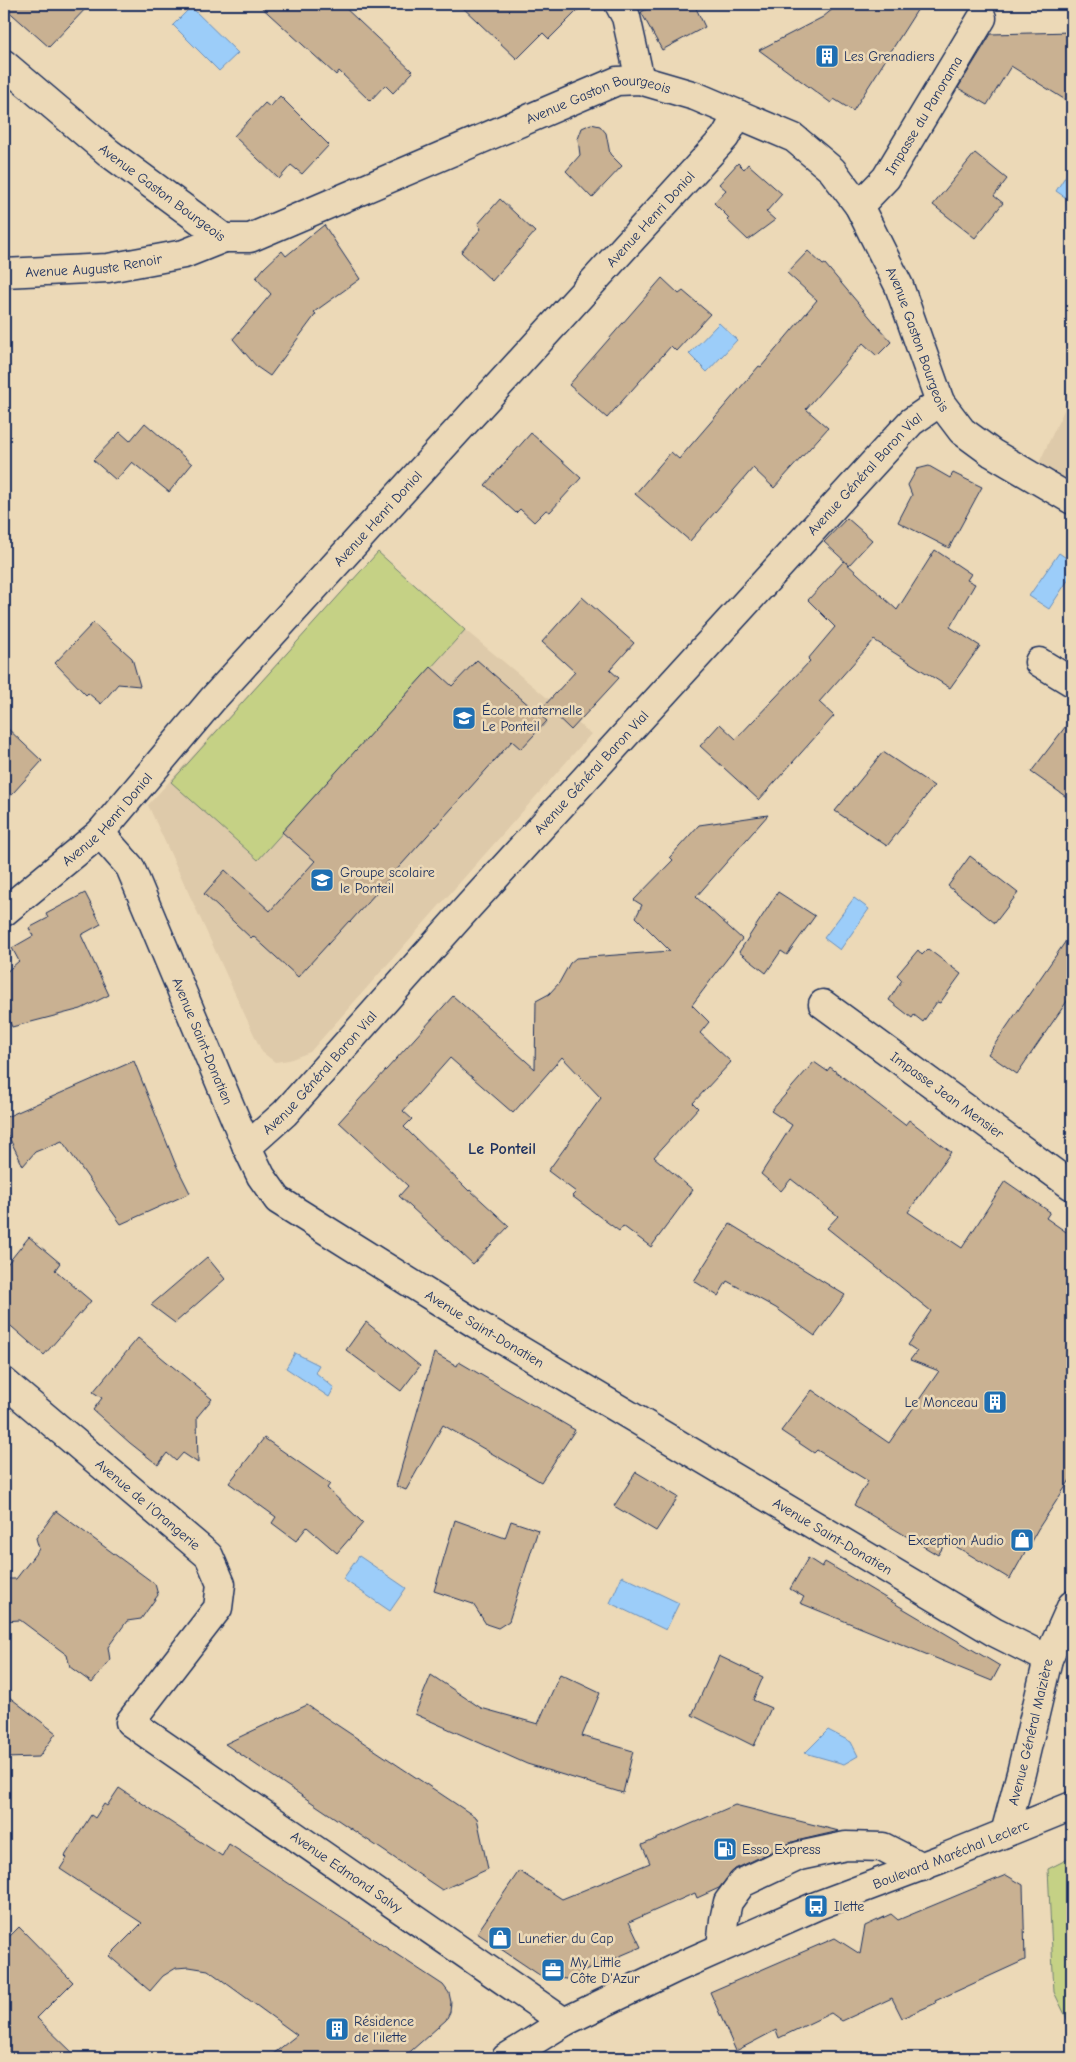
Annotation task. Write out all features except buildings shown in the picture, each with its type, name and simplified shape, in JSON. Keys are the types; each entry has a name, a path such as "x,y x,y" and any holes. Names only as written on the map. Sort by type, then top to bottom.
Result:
{"street":[{"path":"619,4 628,25 640,80"},
{"name":"Impasse du Panorama","path":"859,206 886,178 982,18"},
{"name":"Avenue Gaston Bourgeois","path":"4,64 109,153 224,238 250,238 617,81 640,80 695,96 794,138 832,170 859,206 899,286 940,402 962,431 992,453 1072,500"},
{"name":"Avenue Henri Doniol","path":"4,912 100,833 212,700 724,137 738,114"},
{"path":"184,254 191,239 194,216"},
{"name":"Avenue Auguste Renoir","path":"4,272 108,268 184,254 224,238"},
{"name":"Avenue Général Baron Vial","path":"247,1147 285,1113 469,906 911,422 940,402"},
{"path":"1039,662 1072,682"},
{"name":"Avenue Saint-Donatien","path":"100,833 130,866 247,1147 261,1176 278,1200 476,1324 994,1632 1048,1659"},
{"name":"Impasse Jean Mensier","path":"823,1004 1072,1186"},
{"name":"Avenue de l'Orangerie","path":"4,1382 209,1556 221,1584 218,1608 130,1722"},
{"name":"Avenue Général Maizière","path":"1005,1834 1048,1659 1072,1606"},
{"name":"Avenue Edmond Salvy","path":"130,1722 564,2022"},
{"name":"Boulevard Maréchal Leclerc","path":"506,2058 564,2022 676,1968 816,1906 922,1867 1072,1806"},
{"path":"721,1948 728,1902 742,1882 799,1856 846,1846 883,1848 922,1867"}],"shaded area":[{"path":"1072,393 1072,483 1039,463"},
{"name":"Groupe scolaire le Ponteil","path":"378,552 465,630 591,734 310,1052 289,1060 275,1062 262,1052 148,805"}],"green space":[{"path":"378,552 465,630 258,860 171,782"},
{"path":"1072,1857 1072,2029 1054,1992 1048,1869"}],"water":[{"path":"191,7 238,53 219,71 173,25"},
{"path":"1072,166 1072,202 1056,191"},
{"path":"719,323 737,340 707,372 689,354"},
{"path":"1059,553 1072,562 1072,574 1049,609 1029,596"},
{"path":"854,898 869,909 840,950 824,938"},
{"path":"295,1353 319,1365 315,1372 334,1388 329,1397 286,1368"},
{"path":"359,1556 406,1588 390,1611 343,1579"},
{"path":"622,1576 679,1603 666,1630 610,1603"},
{"path":"828,1730 851,1742 858,1756 844,1764 805,1753"}],"place":[{"name":"Les Grenadiers","path":"827,56"},
{"name":"École maternelle Le Ponteil","path":"464,718"},
{"name":"Groupe scolaire le Ponteil","path":"322,880"},
{"name":"Le Monceau","path":"995,1402"},
{"name":"Exception Audio","path":"1022,1540"},
{"name":"Esso Express","path":"725,1849"},
{"name":"Ilette","path":"816,1906"},
{"name":"Lunetier du Cap","path":"500,1938"},
{"name":"My Little Côte D'Azur","path":"553,1970"},
{"name":"Résidence de l'ilette","path":"337,2029"}],"district":[{"name":"Le Ponteil","path":"502,1149"}]}
